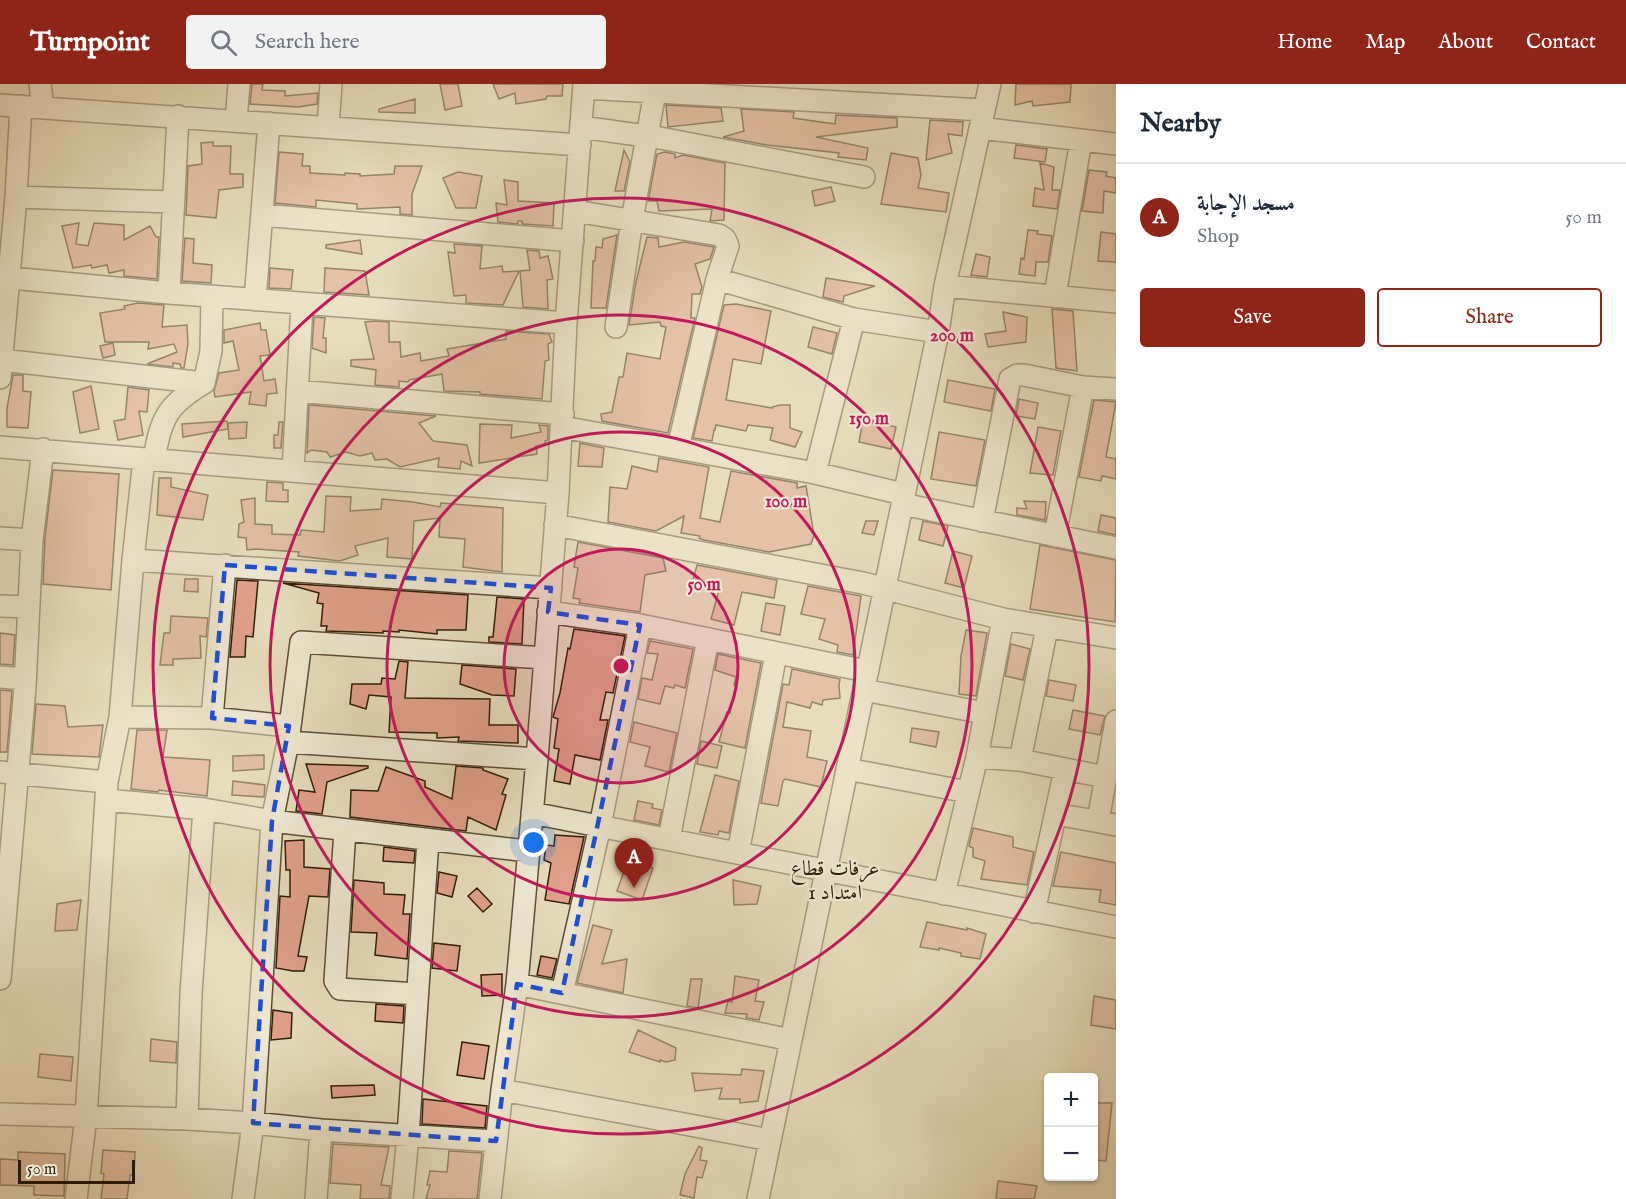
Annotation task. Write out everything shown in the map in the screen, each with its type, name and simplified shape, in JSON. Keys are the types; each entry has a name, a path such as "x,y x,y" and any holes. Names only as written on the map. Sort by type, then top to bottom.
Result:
{"street":[{"path":"40,84 43,108"},
{"path":"236,121 239,84"},
{"path":"328,127 331,84"},
{"path":"758,1199 938,332 945,286 990,84"},
{"path":"490,1199 517,984 527,851 537,759 558,493 566,323 584,86 655,92 795,92 982,119 1081,140 1116,144"},
{"path":"616,327 655,92"},
{"path":"204,383 1,369 5,278 16,197 10,106 328,127 581,136 647,136 864,177"},
{"path":"169,293 178,116"},
{"path":"255,300 269,123"},
{"path":"1055,296 1081,140"},
{"path":"16,197 173,202"},
{"path":"575,211 719,235 725,239 728,246 717,279 678,448"},
{"path":"262,215 573,241"},
{"path":"5,278 212,297 566,323"},
{"path":"717,279 854,319 938,332"},
{"path":"945,286 1116,302"},
{"path":"76,1199 86,1117 107,791 120,717 133,560 149,459 159,431 165,418 182,396 204,383 211,351 212,297"},
{"path":"293,471 302,304"},
{"path":"815,473 854,319"},
{"path":"982,521 1010,379 1017,375 1024,375 1083,387 1116,389"},
{"path":"1055,536 1083,387"},
{"path":"297,391 562,421 678,448 815,473 982,521 1116,548"},
{"path":"0,447 558,493"},
{"path":"0,979 9,772 25,679 32,540 43,449"},
{"path":"555,525 863,583 1003,619 1116,638"},
{"path":"0,538 32,540"},
{"path":"133,560 551,588"},
{"path":"212,718 225,566"},
{"path":"0,606 28,607"},
{"path":"548,612 640,625 776,654 984,713"},
{"path":"944,894 977,757 1003,619"},
{"path":"562,993 600,826 640,625"},
{"path":"1020,760 1047,628"},
{"path":"669,840 708,639"},
{"path":"243,1199 253,1123 272,821 289,734 300,642 544,658"},
{"path":"738,853 776,654"},
{"path":"0,677 25,679"},
{"path":"120,717 212,718 289,734 537,759"},
{"path":"1056,814 1107,823 1105,777 1113,749 1116,721"},
{"path":"977,757 1020,760 1105,777"},
{"path":"847,769 969,792"},
{"path":"1034,912 1065,770"},
{"path":"9,772 272,821 527,851"},
{"path":"187,1119 191,993 204,809"},
{"path":"532,813 1116,927"},
{"path":"345,830 335,981 340,989 417,994"},
{"path":"402,1199 428,840"},
{"path":"517,984 791,1040"},
{"path":"502,1090 770,1140"},
{"path":"0,1114 187,1119 496,1141"},
{"path":"315,1199 321,1130"}],"highlighted area":[{"path":"225,565 551,588 548,612 640,625 562,993 517,984 496,1141 253,1123 272,821 289,726 212,718"}],"building":[{"path":"252,84 263,84 262,90 285,91 285,96 318,93 317,104 298,107 250,104"},
{"path":"440,84 458,84 462,106 445,110"},
{"path":"493,84 563,84 562,96 547,96 546,99 516,104 515,93 499,99"},
{"path":"1016,84 1071,84 1070,102 1033,106 1032,101 1015,105"},
{"path":"415,99 415,113 379,112 379,109"},
{"path":"666,105 721,108 723,121 668,127"},
{"path":"741,109 794,112 793,118 835,124 836,115 897,118 897,127 816,137 868,148 866,160 838,157 839,153 767,145 723,137 744,131"},
{"path":"930,120 963,122 962,136 948,134 952,153 926,160"},
{"path":"213,142 213,146 231,146 230,174 243,174 243,187 219,190 216,218 186,215 188,166 202,164 201,143"},
{"path":"1016,145 1047,149 1045,162 1014,158"},
{"path":"624,150 630,162 624,191 615,191"},
{"path":"279,152 303,154 302,166 310,166 310,173 345,175 345,173 360,174 360,176 394,174 395,166 422,166 412,194 412,215 400,214 400,207 357,209 357,204 316,200 316,207 275,203"},
{"path":"665,152 675,154 675,158 683,155 725,163 724,220 710,221 712,209 659,211 657,201 648,201 657,154"},
{"path":"891,153 918,158 921,175 918,188 949,193 946,212 881,204"},
{"path":"1040,163 1054,167 1052,190 1060,190 1057,209 1033,206 1035,188 1044,190"},
{"path":"1089,170 1107,172 1106,176 1116,178 1116,193 1104,191 1103,213 1082,211"},
{"path":"458,172 482,176 476,208 456,208 443,178"},
{"path":"504,180 518,182 518,201 554,203 553,226 522,224 522,221 518,221 518,224 498,222 496,203 507,205"},
{"path":"831,187 835,201 815,206 812,191"},
{"path":"79,223 76,244 88,246 94,223 124,225 124,240 150,226 156,237 159,237 157,279 124,276 124,270 109,273 107,265 73,268 62,226"},
{"path":"1028,230 1052,236 1048,262 1036,262 1035,276 1019,274 1021,258 1024,259"},
{"path":"1101,232 1116,234 1116,262 1098,261"},
{"path":"617,235 606,308 591,308 593,261 595,261 596,247 602,248 603,239"},
{"path":"647,237 658,238 659,247 684,242 714,247 710,259 695,264 702,287 700,294 692,294 691,318 695,318 668,433 602,421 601,414 612,412 619,377 623,377 627,353 660,359 666,327 661,326 660,322 629,325"},
{"path":"185,238 194,239 193,263 212,265 211,283 182,281"},
{"path":"360,240 362,254 326,248 326,245"},
{"path":"454,244 482,246 480,269 502,266 503,272 519,271 503,305 466,303 466,295 454,296 448,252 455,253"},
{"path":"527,250 539,251 540,258 548,256 553,279 547,280 548,309 523,307 520,271 530,270"},
{"path":"976,254 990,257 987,277 971,275"},
{"path":"270,268 293,270 291,289 269,288"},
{"path":"325,268 365,271 369,295 324,292"},
{"path":"826,278 875,286 844,296 843,302 823,297"},
{"path":"138,303 164,305 162,327 187,325 188,344 184,368 181,368 180,364 173,363 173,367 147,364 177,352 174,344 148,349 149,342 105,342 100,313 125,309 124,306"},
{"path":"736,304 771,311 761,364 733,359 726,400 772,408 790,405 790,428 802,432 795,447 770,440 773,428 748,425 746,431 716,425 712,441 693,438 724,305"},
{"path":"1052,309 1073,311 1077,371 1056,368"},
{"path":"1003,312 1027,317 1026,342 988,347 985,334 1006,331"},
{"path":"314,317 325,318 323,338 326,338 326,353 312,348"},
{"path":"365,322 389,322 389,342 400,342 401,357 420,353 421,361 449,356 447,349 506,339 506,331 549,334 552,342 548,344 549,360 545,361 542,399 480,394 480,392 444,391 442,374 408,382 399,381 399,387 375,385 376,370 351,366 351,360 374,359"},
{"path":"260,323 261,330 266,330 270,355 260,356 264,381 275,379 277,393 267,394 266,406 249,404 251,392 215,397 214,391 219,373 239,370 233,341 224,343 224,330"},
{"path":"813,327 837,333 832,354 808,347"},
{"path":"113,343 115,355 103,358 100,346"},
{"path":"13,375 23,375 23,391 31,392 28,428 7,427 7,408"},
{"path":"948,380 995,389 991,411 944,402"},
{"path":"91,386 99,429 80,433 73,392"},
{"path":"128,387 149,390 147,412 139,411 143,435 118,440 114,421 125,419"},
{"path":"1019,399 1038,403 1035,419 1016,416"},
{"path":"1094,400 1116,402 1106,457 1116,459 1116,479 1102,476 1101,481 1079,477"},
{"path":"309,405 436,416 419,423 433,441 467,445 472,466 461,461 460,469 438,467 439,458 400,467 387,459 375,460 372,453 360,456 346,452 330,457 327,452 311,450 307,453"},
{"path":"863,420 896,427 891,449 859,442"},
{"path":"227,421 228,429 183,437 182,424"},
{"path":"247,422 246,438 229,439 228,423"},
{"path":"279,422 283,422 281,448 274,448 274,435 278,435"},
{"path":"480,424 512,425 511,438 541,432 539,425 548,426 548,440 545,444 536,446 537,454 479,463"},
{"path":"1038,427 1061,431 1053,475 1030,473"},
{"path":"939,432 985,440 976,486 931,479"},
{"path":"580,443 604,448 602,467 578,466"},
{"path":"659,458 709,467 700,518 720,522 731,471 797,483 797,488 806,486 814,535 811,544 769,552 704,540 699,538 700,536 681,533 684,516 656,531 608,522 610,487 627,489 632,466 657,472"},
{"path":"53,470 119,474 111,590 43,584 45,537"},
{"path":"159,478 171,478 171,487 208,495 203,520 157,515"},
{"path":"267,482 283,483 283,490 288,490 288,502 266,501"},
{"path":"326,496 351,497 350,511 381,509 382,499 440,507 441,503 503,508 502,572 463,567 465,539 439,537 440,518 414,521 412,559 387,557 388,538 355,546 358,555 340,561 298,556 299,552 247,550 246,538 238,537 239,524 244,522 241,500 255,498 255,524 272,525 272,534 300,535 301,530 324,532"},
{"path":"1024,501 1046,502 1045,520 1017,515 1017,508 1027,509"},
{"path":"1101,515 1116,518 1116,535 1098,531"},
{"path":"866,521 878,521 874,535 862,533"},
{"path":"923,521 948,526 943,546 919,540"},
{"path":"578,542 663,558 666,571 645,575 640,612 579,603 580,599 573,598 578,568 574,567"},
{"path":"1040,545 1116,560 1115,622 1030,609"},
{"path":"953,551 972,556 964,588 945,583"},
{"path":"697,565 777,580 774,598 742,592 734,625 711,619 720,587 693,580"},
{"path":"185,579 198,579 198,592 184,591"},
{"path":"237,580 258,581 253,637 246,636 245,657 230,657"},
{"path":"283,583 468,595 466,630 437,630 437,634 399,630 399,632 383,631 383,633 326,631 327,626 321,626 323,604 317,603 319,593"},
{"path":"808,586 861,596 853,655 837,652 838,645 819,639 825,619 801,614"},
{"path":"497,597 524,599 522,644 489,642 489,637 493,637"},
{"path":"766,603 785,606 780,635 761,631"},
{"path":"171,616 208,618 206,637 200,636 201,658 173,659 173,665 160,665 164,633 170,633"},
{"path":"574,629 625,636 613,693 606,692 600,720 608,720 600,760 575,755 570,784 554,781 559,749 554,748 558,719 553,717"},
{"path":"966,630 987,633 976,696 959,694 961,656"},
{"path":"0,633 15,635 13,665 0,664"},
{"path":"650,641 693,649 685,688 675,685 674,688 665,686 660,704 638,699 642,678 652,680 658,654 647,653"},
{"path":"1011,644 1030,649 1023,680 1005,676"},
{"path":"718,654 761,663 745,748 719,742 727,712 730,713 736,677 715,670"},
{"path":"399,661 408,662 405,698 490,699 489,725 518,725 518,743 458,741 459,737 437,738 437,733 389,732 391,697 369,695 366,709 350,704 352,684 381,684 382,678 395,679"},
{"path":"462,665 516,669 514,696 492,695 460,684"},
{"path":"792,669 840,679 840,698 823,700 822,705 812,702 810,708 787,702 783,727 811,731 807,757 827,761 821,787 785,779 778,806 761,803 783,684 789,685"},
{"path":"1049,680 1076,685 1073,701 1046,696"},
{"path":"0,690 12,691 7,752 0,752"},
{"path":"36,704 65,706 68,727 103,725 99,757 32,754"},
{"path":"1073,710 1105,716 1100,735 1069,729"},
{"path":"634,722 677,733 669,772 645,766 650,747 630,742"},
{"path":"912,728 939,732 936,747 910,742"},
{"path":"137,730 167,730 163,757 210,760 207,796 131,789"},
{"path":"701,741 722,746 717,768 697,764"},
{"path":"264,755 264,769 233,771 233,756"},
{"path":"306,764 368,766 368,768 327,782 322,814 296,811 299,790 315,792"},
{"path":"456,766 483,768 483,770 508,779 502,794 506,795 496,830 468,817 466,831 350,817 351,790 378,791 386,767 425,781 425,787 452,799"},
{"path":"715,775 739,781 729,833 719,831 718,835 700,832"},
{"path":"233,781 265,785 264,797 232,795"},
{"path":"638,801 653,804 652,808 662,810 659,825 634,820"},
{"path":"973,828 1013,837 1013,847 1034,852 1027,885 981,879 985,861 973,857 973,848 969,846"},
{"path":"555,835 584,837 569,904 545,900 551,863 544,860 546,845 554,846"},
{"path":"304,840 304,867 330,869 328,897 309,896 298,956 307,957 304,971 293,971 276,968 280,896 290,897 290,870 286,870 285,841"},
{"path":"384,847 415,851 414,863 383,861"},
{"path":"1061,852 1116,863 1116,905 1099,902 1101,890 1053,886"},
{"path":"628,860 653,868 642,900 617,891"},
{"path":"439,872 457,876 452,897 437,893"},
{"path":"354,880 384,883 384,894 405,895 403,914 410,914 407,959 375,955 377,933 351,932"},
{"path":"733,880 761,886 757,904 734,905"},
{"path":"477,888 492,904 483,912 468,896"},
{"path":"81,900 77,930 55,931 57,904"},
{"path":"927,922 967,930 967,928 986,934 980,959 961,956 961,953 939,948 939,950 920,947"},
{"path":"593,925 612,930 602,964 627,959 623,993 577,983"},
{"path":"434,943 460,946 457,971 432,968"},
{"path":"541,956 557,959 552,978 537,975"},
{"path":"502,974 502,995 482,996 481,975"},
{"path":"735,976 759,980 755,1001 764,1002 759,1020 746,1018 747,1014 725,1013 728,1001 732,1002"},
{"path":"691,979 702,979 698,1008 687,1006"},
{"path":"1094,996 1116,1000 1116,1029 1091,1025"},
{"path":"376,1004 404,1006 403,1023 375,1021"},
{"path":"273,1010 292,1013 291,1038 271,1040"},
{"path":"638,1030 676,1048 675,1060 666,1062 660,1060 660,1062 629,1052"},
{"path":"151,1039 177,1042 176,1063 150,1061"},
{"path":"462,1042 489,1046 484,1079 457,1075"},
{"path":"40,1054 73,1057 71,1081 38,1077"},
{"path":"742,1069 764,1071 758,1101 740,1103 740,1099 719,1099 722,1088 695,1091 692,1073 741,1075"},
{"path":"374,1085 375,1095 332,1098 331,1086"},
{"path":"423,1099 487,1106 485,1128 422,1124"},
{"path":"1098,1103 1112,1103 1106,1161 1098,1160"},
{"path":"333,1144 389,1147 381,1185 390,1186 389,1199 360,1199 361,1185 330,1183"},
{"path":"699,1146 702,1148 700,1160 707,1161 702,1178 697,1177 694,1198 680,1195 685,1174"},
{"path":"103,1150 135,1152 134,1175 130,1175 127,1199 101,1199 104,1174 101,1173"},
{"path":"449,1151 482,1153 477,1199 426,1199 430,1185 427,1185 430,1171 447,1172"},
{"path":"18,1152 65,1154 64,1196 34,1195 34,1186 0,1185 0,1159 18,1160"},
{"path":"998,1181 1037,1186 1034,1199 996,1199"}],"place":[{"name":"مسجد الإجابة","path":"634,888"}],"district":[{"name":"عرفات قطاع 1 امتداد","path":"835,881"}]}
